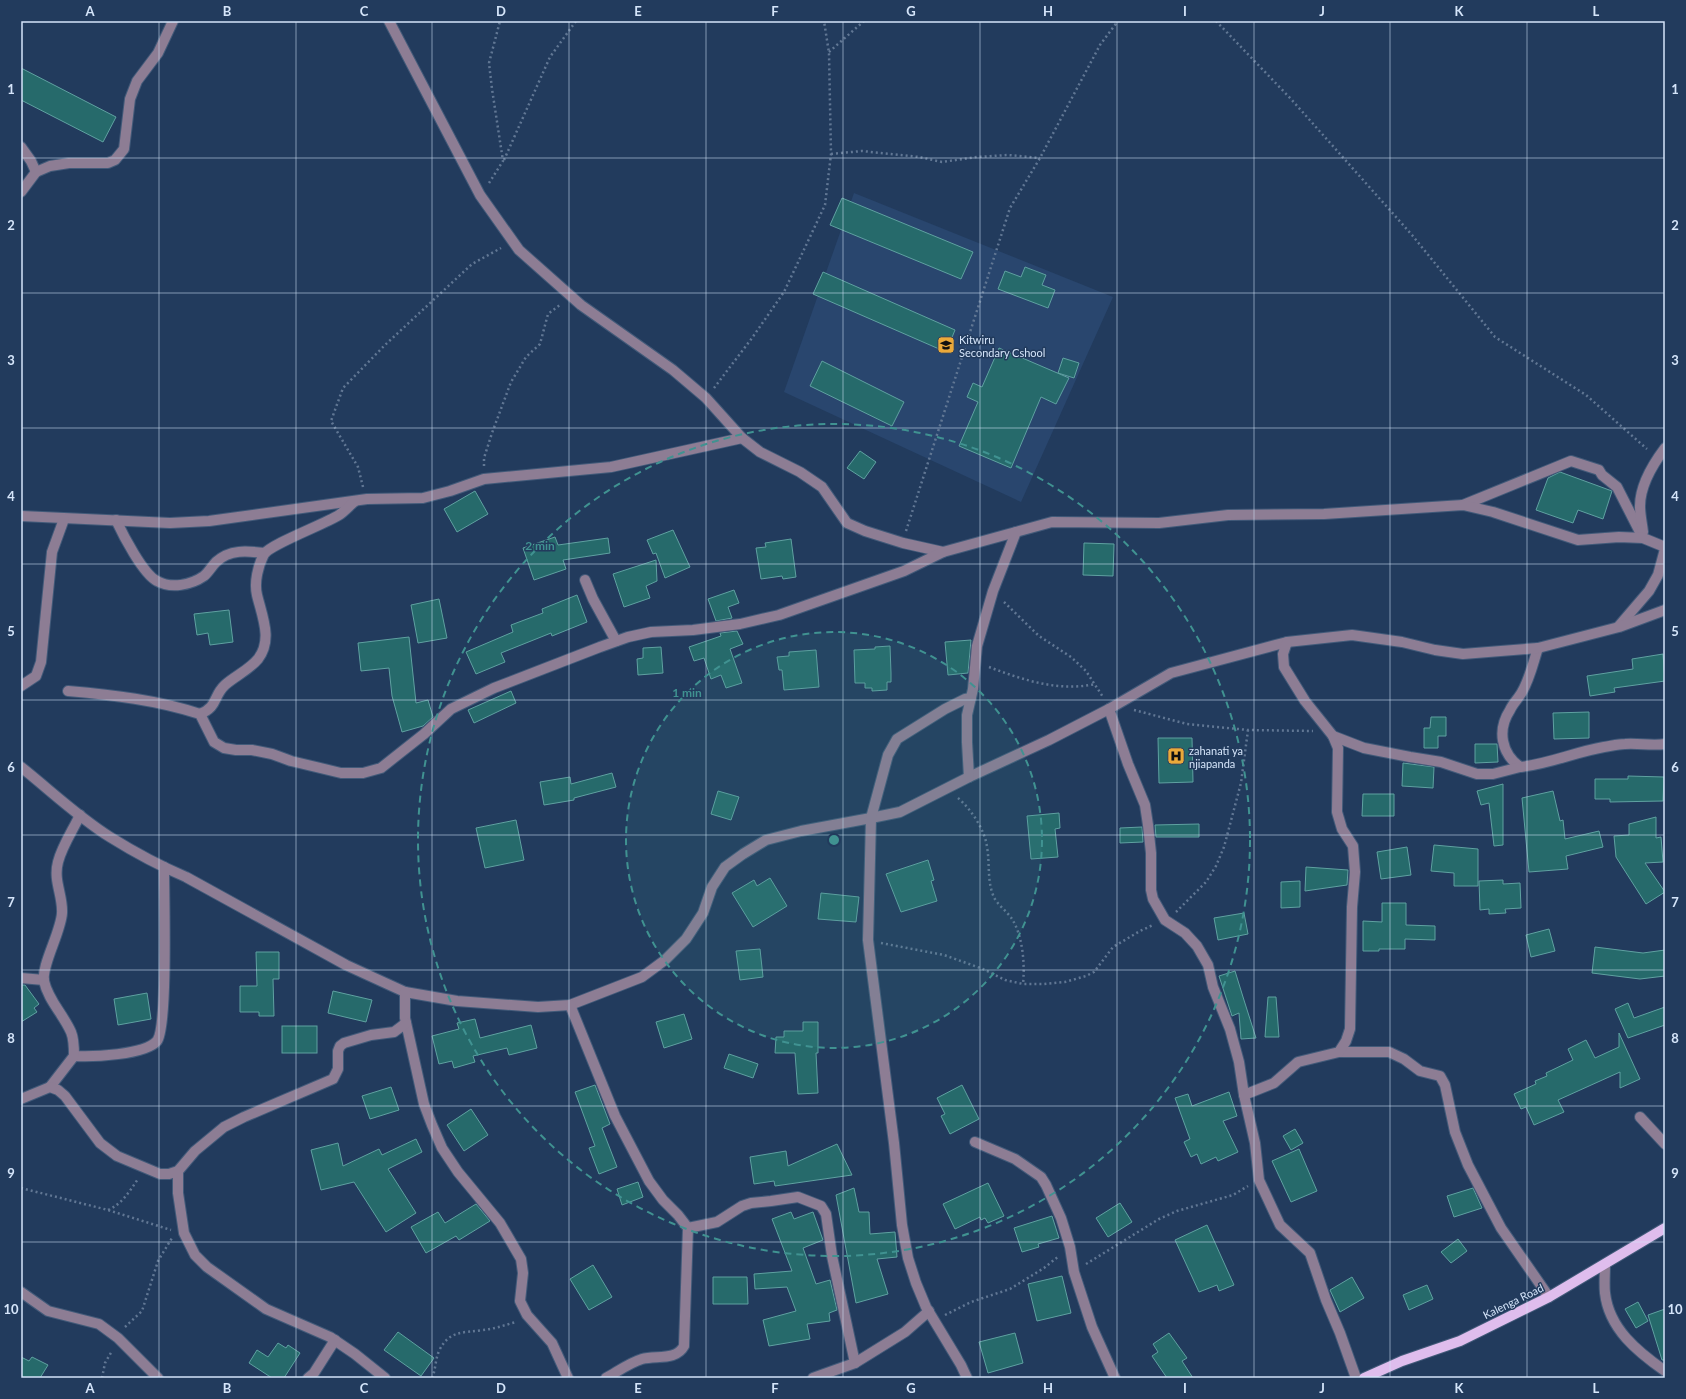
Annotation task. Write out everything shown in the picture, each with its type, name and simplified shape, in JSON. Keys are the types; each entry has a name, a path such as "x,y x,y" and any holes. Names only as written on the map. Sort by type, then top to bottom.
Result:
{"main road":[{"name":"Kalenga Road","path":"1364,1378 1402,1361 1460,1341 1549,1297 1665,1228"}],"street":[{"path":"21,192 36,172 50,166 69,163 108,163 115,160 120,155 125,144 130,99 137,81 158,53 174,21"},
{"path":"389,21 480,195 519,250 580,305 673,370 706,398 742,438 760,452 800,472 822,487 847,523 865,531 902,543 943,552"},
{"path":"21,147 31,161 36,172"},
{"path":"21,516 170,524 210,521 367,499 423,498 484,480 611,466 742,438"},
{"path":"1643,538 1640,505 1644,484 1665,448"},
{"path":"1463,505 1571,461 1599,470 1602,475 1617,487 1643,538"},
{"path":"200,714 212,707 220,690 257,660 265,648 264,620 257,595 256,582 258,569 265,553 277,544 340,515 355,501"},
{"path":"68,691 137,698 167,704 200,714 214,742 224,748 265,753 341,773 363,773 381,768 424,734 451,709 513,680 616,641 651,632 693,630 740,624 779,615 904,571 943,552 1052,522 1159,523 1228,515 1324,514 1463,505 1493,512 1578,540 1619,537 1643,538 1665,548 1658,575 1649,591 1619,627"},
{"path":"21,686 36,676 41,662 52,552 64,519"},
{"path":"116,520 126,542 144,568 156,581 169,585 187,584 204,576 216,562 226,555 244,550 265,553"},
{"path":"969,777 966,725 971,698 977,646 993,591 1016,532"},
{"path":"585,580 593,599 616,641"},
{"path":"21,766 80,815 110,837 346,965 405,992 457,1001 538,1007 570,1005 642,977 665,960 686,939 702,913 712,887 726,867 743,854 766,840 837,823 900,812 969,777 1050,740 1171,673 1286,642 1352,635 1402,642 1435,650 1463,654 1538,648 1619,627 1665,610"},
{"path":"1286,642 1283,654 1284,667 1305,701 1333,736 1338,748 1338,821 1353,846 1355,872 1352,907 1350,1029 1346,1041 1339,1052"},
{"path":"1520,767 1513,762 1507,754 1503,742 1502,731 1504,720 1522,692 1529,677 1538,648"},
{"path":"967,1378 929,1311 916,1284 908,1258 902,1225 894,1143 868,940 871,818 888,755 897,739 945,709 965,699 971,698"},
{"path":"1113,706 1128,764 1145,805 1150,853 1152,899 1165,920 1185,933 1197,946 1208,966 1213,987 1230,1029 1240,1062 1244,1095 1255,1143 1259,1180 1280,1225 1310,1253 1326,1300 1340,1333 1356,1378"},
{"path":"1333,736 1364,748 1441,762 1476,774 1493,774 1543,763 1582,751 1611,746 1624,744 1665,744"},
{"path":"21,1099 50,1087 74,1056 72,1033 50,996 44,980 45,970 60,925 62,912 61,900 56,884 58,861 80,815"},
{"path":"74,1056 91,1057 126,1053 152,1045 158,1040 161,1031 164,999 164,867"},
{"path":"21,978 44,980"},
{"path":"405,992 406,1023 424,1104 432,1126 442,1148 458,1172 500,1223 521,1259 523,1273 519,1296 520,1301 527,1315 552,1343 568,1378"},
{"path":"570,1005 615,1116 649,1181 663,1200 688,1228 684,1346 682,1350 676,1354 642,1359 606,1378"},
{"path":"385,1378 335,1340 266,1309 233,1287 207,1267 195,1255 180,1233 178,1171 194,1150 224,1127 333,1079 338,1069 338,1051 344,1043 371,1035 394,1032 406,1023"},
{"path":"1244,1095 1274,1083 1298,1062 1339,1052 1389,1052 1404,1059 1420,1071 1440,1076 1445,1085 1455,1132 1468,1165 1502,1228 1549,1297"},
{"path":"50,1087 58,1090 64,1096 100,1143 117,1156 149,1170 164,1174 178,1171"},
{"path":"1640,1117 1665,1144"},
{"path":"975,1142 1015,1159 1041,1177 1061,1218 1070,1247 1074,1272 1092,1327 1115,1378"},
{"path":"688,1228 717,1222 742,1206 751,1203 798,1197 821,1206 826,1214 832,1256 856,1363"},
{"path":"1605,1265 1605,1293 1611,1314 1620,1332 1640,1353 1665,1372"},
{"path":"21,1292 48,1311 99,1324 118,1338 158,1378"},
{"path":"813,1378 856,1363 905,1332 929,1311"},
{"path":"308,1378 314,1373 335,1340"}],"path":[{"path":"500,21 489,63 503,161"},
{"path":"480,195 503,161 550,57 576,21"},
{"path":"706,398 752,338 784,292 825,205 831,154 829,53 824,21"},
{"path":"829,53 864,21"},
{"path":"902,543 1010,208 1040,158 1100,45 1118,21"},
{"path":"1216,21 1291,99 1402,223 1495,337 1586,395 1658,458"},
{"path":"831,154 862,151 942,162 977,157 1008,155 1040,158"},
{"path":"367,499 358,466 331,421 343,388 384,345 472,264 514,242"},
{"path":"484,480 484,458 510,382 526,357 540,344 548,314 559,304 580,305"},
{"path":"993,591 1039,636 1071,657 1086,670 1095,684 1113,706 1187,724 1248,730 1310,731 1333,736"},
{"path":"975,662 1014,677 1050,685 1072,687 1095,684"},
{"path":"868,940 944,955 984,969 1005,980 1022,984 1065,982 1094,972 1114,947 1140,931 1165,920 1184,906 1206,882 1216,866 1224,847 1241,783 1248,730"},
{"path":"944,789 960,800 984,832 988,848 988,878 994,897 1013,921 1018,934 1024,969 1022,984"},
{"path":"108,1210 116,1207 139,1178 149,1170"},
{"path":"1074,1272 1159,1219 1177,1211 1233,1195 1259,1180"},
{"path":"21,1188 108,1210 180,1233 158,1261 142,1311 126,1325 118,1338 105,1363 102,1378"},
{"path":"935,1321 971,1302 1010,1289 1044,1268 1070,1247"},
{"path":"432,1378 435,1372 439,1350 448,1338 456,1333 469,1330 482,1330 515,1322 534,1322"}],"shaded area":[{"name":"Kitwiru Secondary Cshool","path":"854,193 1113,297 1021,502 784,392"}],"building":[{"path":"21,68 116,117 103,142 21,100"},
{"path":"842,198 973,252 961,279 830,225"},
{"path":"1025,267 1046,275 1042,285 1055,290 1048,308 998,289 1005,271 1021,277"},
{"path":"823,272 955,330 946,352 813,294"},
{"path":"999,348 1069,378 1056,404 1041,397 1011,468 959,446 978,402 967,397 973,383 982,387"},
{"path":"1063,358 1079,363 1074,378 1058,373"},
{"path":"822,361 904,402 892,426 810,386"},
{"path":"860,451 876,462 864,479 847,468"},
{"path":"1560,472 1612,491 1603,519 1578,510 1573,523 1536,510 1548,478"},
{"path":"475,491 488,514 457,532 444,509"},
{"path":"673,530 690,567 665,578 656,553 653,554 647,540"},
{"path":"555,537 558,545 608,538 610,553 563,560 566,569 534,580 523,548"},
{"path":"791,539 796,577 783,579 782,576 761,579 756,548 766,547 765,543"},
{"path":"1084,543 1114,544 1113,576 1083,575"},
{"path":"656,560 657,581 646,586 650,598 624,607 613,574"},
{"path":"734,590 739,603 728,607 732,618 716,621 708,599"},
{"path":"577,595 587,622 552,636 551,633 501,653 505,662 476,674 466,652 513,632 511,625 543,613 542,609"},
{"path":"439,599 447,638 418,643 411,605"},
{"path":"229,610 233,642 210,645 208,633 197,635 194,614"},
{"path":"737,631 743,644 730,649 742,683 726,688 721,675 711,679 704,658 694,661 689,647 721,636 720,633"},
{"path":"409,637 416,703 428,700 433,717 423,726 402,732 392,696 389,668 361,671 358,643"},
{"path":"971,640 968,673 948,675 945,642"},
{"path":"890,646 891,682 887,682 887,690 872,691 872,688 865,688 865,683 855,683 854,650 875,649 875,647"},
{"path":"661,647 663,673 638,675 637,659 643,658 643,648"},
{"path":"816,650 819,687 784,690 782,670 779,670 777,657 789,656 789,652"},
{"path":"1663,654 1665,681 1614,688 1615,692 1590,696 1587,676 1633,669 1632,659"},
{"path":"511,691 516,703 474,723 468,710"},
{"path":"1589,712 1589,738 1554,739 1553,713"},
{"path":"1431,717 1446,717 1446,736 1438,736 1438,748 1424,748 1424,728 1430,728"},
{"name":"zahanati ya njiapanda","path":"1158,738 1192,738 1193,782 1159,783"},
{"path":"1475,744 1497,744 1498,762 1475,763"},
{"path":"1403,763 1434,767 1433,788 1402,786"},
{"path":"612,773 616,787 574,798 574,800 544,805 540,782 570,777 571,784"},
{"path":"1628,776 1664,777 1663,801 1610,802 1610,799 1595,799 1595,779 1628,779"},
{"path":"1503,784 1503,845 1494,846 1489,803 1481,805 1477,791"},
{"path":"718,791 739,797 731,820 711,814"},
{"path":"1553,791 1560,821 1563,820 1565,839 1599,831 1603,847 1566,856 1568,869 1529,872 1522,798"},
{"path":"1363,794 1394,794 1394,816 1362,816"},
{"path":"1059,813 1060,828 1055,829 1058,857 1031,859 1027,816"},
{"path":"1656,817 1656,838 1661,837 1663,862 1645,863 1665,892 1646,904 1616,857 1614,836 1629,835 1629,824"},
{"path":"516,820 524,860 485,868 476,828"},
{"path":"1199,824 1199,837 1156,837 1155,825"},
{"path":"1142,827 1143,842 1120,843 1120,828"},
{"path":"1434,845 1478,849 1478,886 1454,886 1454,873 1431,871"},
{"path":"1407,847 1411,875 1381,879 1377,852"},
{"path":"928,860 934,880 931,881 937,901 901,912 886,874"},
{"path":"1306,867 1348,870 1347,885 1305,891"},
{"path":"770,878 787,906 753,927 732,893 754,880 757,886"},
{"path":"1503,880 1503,884 1520,883 1521,908 1505,909 1506,913 1489,914 1489,909 1480,910 1479,881"},
{"path":"1300,881 1300,907 1281,908 1281,882"},
{"path":"821,893 859,897 856,922 818,919"},
{"path":"1382,903 1406,903 1406,925 1435,926 1435,940 1405,939 1405,949 1379,949 1379,951 1363,951 1363,921 1382,922"},
{"path":"1244,913 1248,934 1218,940 1214,918"},
{"path":"1549,929 1555,951 1531,957 1526,935"},
{"path":"1595,947 1643,953 1665,950 1665,976 1640,979 1592,973"},
{"path":"760,949 763,977 740,980 736,951"},
{"path":"256,952 279,952 279,979 273,979 274,1016 259,1016 259,1012 240,1012 240,986 257,986"},
{"path":"1235,971 1256,1038 1241,1039 1239,1013 1232,1016 1219,976"},
{"path":"21,985 25,985 39,1004 34,1008 37,1012 21,1022"},
{"path":"333,991 372,1000 366,1022 328,1013"},
{"path":"147,993 151,1019 118,1025 114,999"},
{"path":"1268,997 1276,997 1279,1037 1265,1037"},
{"path":"1628,1003 1634,1018 1665,1007 1665,1025 1628,1038 1615,1009"},
{"path":"684,1014 692,1039 664,1048 656,1022"},
{"path":"475,1019 480,1038 531,1025 537,1048 509,1055 507,1048 473,1056 475,1062 454,1068 452,1061 439,1064 432,1036 459,1029 457,1023"},
{"path":"803,1022 818,1022 818,1053 816,1053 818,1093 798,1094 795,1053 775,1053 776,1037 784,1037 784,1031 803,1031"},
{"path":"282,1026 317,1026 317,1053 282,1053"},
{"path":"1619,1033 1640,1079 1620,1088 1620,1072 1558,1100 1564,1112 1534,1125 1526,1107 1521,1109 1514,1094 1536,1084 1535,1081 1547,1076 1546,1073 1573,1060 1568,1049 1586,1040 1595,1058 1619,1047"},
{"path":"729,1054 758,1064 753,1078 724,1068"},
{"path":"595,1085 610,1124 602,1128 617,1167 599,1174 589,1148 595,1146 575,1092"},
{"path":"962,1085 979,1119 950,1134 941,1116 945,1114 937,1098"},
{"path":"391,1087 399,1110 370,1119 362,1096"},
{"path":"1229,1092 1237,1116 1223,1121 1238,1152 1218,1161 1216,1157 1201,1164 1197,1154 1191,1157 1184,1142 1190,1139 1175,1098 1188,1094 1192,1106"},
{"path":"471,1109 488,1135 464,1151 447,1125"},
{"path":"1295,1129 1303,1143 1291,1150 1283,1136"},
{"path":"416,1139 422,1152 388,1169 416,1213 386,1232 354,1182 321,1190 311,1150 338,1143 343,1166 379,1149 382,1155"},
{"path":"837,1144 852,1175 775,1186 774,1181 754,1184 750,1157 786,1151 788,1166"},
{"path":"1299,1149 1317,1191 1291,1202 1272,1161"},
{"path":"638,1182 643,1197 622,1205 617,1189"},
{"path":"988,1183 1004,1216 988,1223 985,1218 981,1220 980,1217 955,1229 943,1204"},
{"path":"854,1188 859,1212 869,1212 870,1234 895,1232 897,1257 877,1259 888,1294 856,1303 836,1195"},
{"path":"1473,1188 1482,1208 1454,1217 1447,1196"},
{"path":"1120,1203 1132,1222 1108,1237 1096,1218"},
{"path":"476,1204 490,1221 459,1240 456,1236 426,1253 411,1227 438,1212 445,1223"},
{"path":"791,1212 794,1219 813,1212 823,1240 803,1248 816,1284 830,1280 837,1310 829,1313 830,1321 807,1324 810,1339 769,1346 763,1320 796,1311 787,1287 755,1289 754,1274 792,1271 772,1219"},
{"path":"1052,1216 1059,1238 1038,1244 1039,1247 1022,1252 1014,1228"},
{"path":"1207,1225 1234,1285 1219,1291 1217,1285 1199,1292 1175,1240"},
{"path":"1458,1239 1467,1251 1451,1263 1441,1252"},
{"path":"593,1265 612,1297 589,1310 570,1279"},
{"path":"1062,1276 1071,1313 1037,1321 1028,1284"},
{"path":"713,1277 747,1277 748,1304 713,1304"},
{"path":"1352,1277 1364,1298 1340,1312 1330,1290"},
{"path":"1427,1285 1433,1299 1409,1310 1403,1295"},
{"path":"1638,1302 1648,1321 1636,1328 1625,1309"},
{"path":"1665,1309 1665,1360 1662,1360 1648,1315"},
{"path":"398,1332 434,1358 421,1376 384,1350"},
{"path":"1015,1333 1023,1363 988,1373 979,1342"},
{"path":"1169,1333 1187,1358 1182,1361 1193,1378 1167,1378 1152,1356 1158,1352 1153,1344"},
{"path":"278,1343 286,1348 288,1345 300,1353 284,1378 272,1378 249,1363 257,1350 268,1357"},
{"path":"21,1357 29,1361 32,1357 48,1365 40,1378 21,1378"}],"place":[{"name":"Kitwiru Secondary Cshool","path":"946,345"},
{"name":"zahanati ya njiapanda","path":"1176,756"}]}
